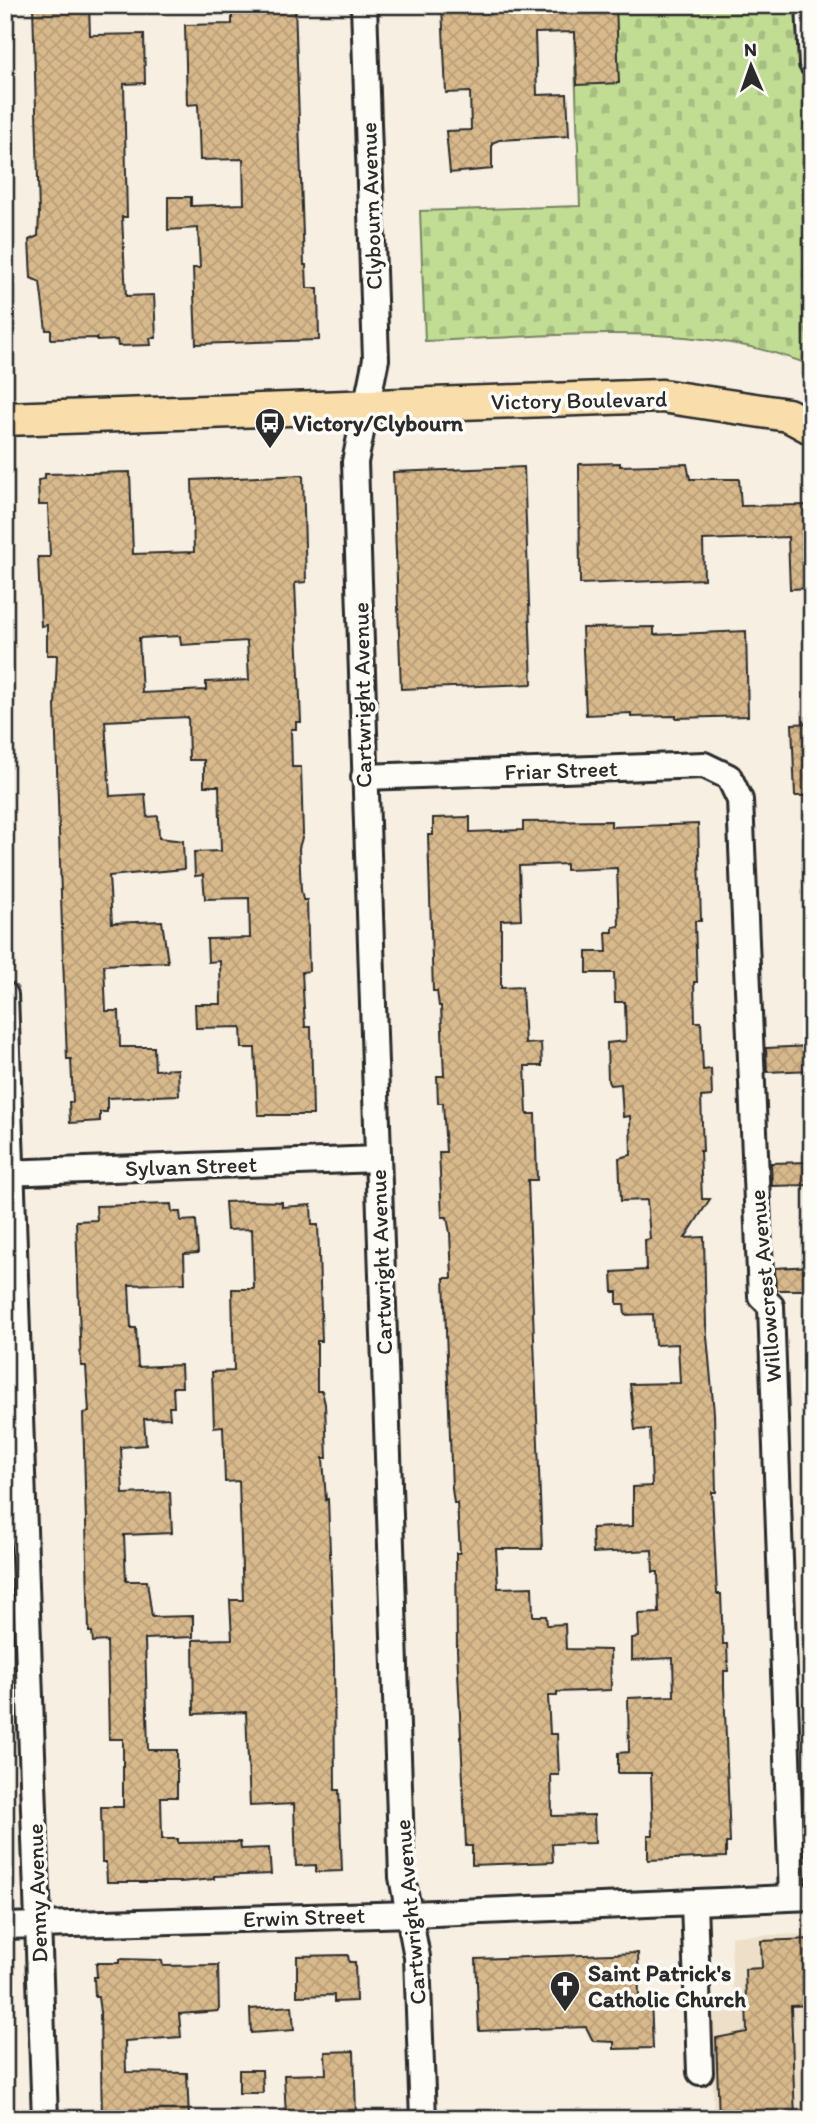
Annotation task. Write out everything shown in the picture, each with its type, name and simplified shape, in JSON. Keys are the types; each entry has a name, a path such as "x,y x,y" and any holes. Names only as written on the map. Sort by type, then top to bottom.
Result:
{"main road":[{"name":"Victory Boulevard","path":"5,419 662,396 788,415 812,428"}],"street":[{"name":"Clybourn Avenue","path":"364,5 376,359 366,405"},
{"path":"810,5 812,64"},
{"name":"Cartwright Avenue","path":"366,405 355,462 364,697 364,777 402,1877 417,1957 423,2119"},
{"name":"Friar Street","path":"364,777 704,765 729,777 740,800"},
{"name":"Willowcrest Avenue","path":"740,800 761,1296 771,1306 802,1897"},
{"name":"Denny Avenue","path":"5,995 9,1173 45,2119"},
{"name":"Sylvan Street","path":"9,1173 377,1158"},
{"name":"Erwin Street","path":"5,1926 411,1914 802,1897"},
{"path":"694,1903 700,2072"}],"shaded area":[{"path":"812,1934 812,2119 714,2119 710,2013 734,2012 731,1936"}],"green space":[{"path":"573,5 812,5 812,366 767,351 720,341 671,336 571,334 425,341 420,211 580,206"}],"building":[{"path":"33,5 89,5 90,35 144,34 145,83 124,84 127,217 122,217 126,296 154,295 156,338 150,338 151,345 118,346 117,340 97,341 97,338 51,339 51,330 46,330 40,282 31,278 29,240 38,236 39,214"},
{"path":"232,5 295,5 304,265 307,288 318,288 319,340 196,344 193,268 200,268 198,228 168,230 168,197 191,197 191,206 244,204 243,159 200,160 198,104 187,105 185,25 232,24"},
{"path":"616,5 619,83 577,85 575,32 535,33 537,95 567,94 569,136 499,140 492,143 492,169 450,173 446,131 471,130 470,92 446,93 442,7"},
{"path":"620,463 620,466 687,464 690,479 739,479 741,506 812,505 812,588 790,589 788,537 703,540 704,579 580,584 579,464"},
{"path":"524,467 532,684 401,689 393,472"},
{"path":"130,472 133,554 194,552 192,480 303,475 306,582 295,583 301,722 296,722 296,729 291,729 292,767 301,767 303,834 299,848 301,890 303,900 307,900 309,971 302,972 305,1027 311,1027 313,1115 258,1115 255,1048 242,1048 241,1027 196,1028 195,1004 221,1004 220,961 208,962 207,939 250,938 249,898 205,899 203,875 195,876 194,852 221,851 219,786 204,786 204,760 189,760 188,717 105,721 110,796 145,794 147,817 158,816 159,838 183,841 184,869 109,876 112,923 162,921 168,962 104,965 106,1011 119,1011 120,1047 154,1047 155,1070 178,1069 179,1095 107,1098 107,1112 100,1112 100,1121 70,1123 69,1102 73,1102 71,1059 67,1059 63,958 55,706 57,655 47,655 47,625 41,626 38,557 50,557 48,505 39,505 38,480 45,479 45,474","holes":["180,636 181,645 247,641 249,680 206,682 206,690 142,693 139,638"]},
{"path":"654,627 654,635 746,631 748,716 676,718 631,717 631,713 586,715 582,628"},
{"path":"812,723 812,796 795,796 792,724"},
{"path":"470,817 470,832 523,830 523,822 611,821 611,827 698,824 701,921 695,921 695,1022 701,1022 703,1070 711,1069 712,1096 701,1097 703,1151 700,1151 702,1199 710,1199 685,1238 704,1237 706,1325 714,1413 716,1492 712,1492 717,1594 721,1594 723,1644 727,1644 728,1671 724,1671 730,1843 726,1843 726,1857 648,1860 648,1835 653,1835 651,1773 618,1773 618,1753 629,1752 628,1698 674,1696 673,1658 632,1660 632,1638 639,1637 638,1614 659,1613 658,1572 653,1572 652,1550 593,1553 592,1528 633,1526 633,1487 652,1486 650,1429 635,1430 630,1384 680,1383 678,1344 655,1345 653,1314 625,1315 624,1304 617,1304 617,1292 613,1292 612,1272 646,1270 645,1240 650,1239 647,1200 621,1201 619,1158 631,1155 630,1116 623,1117 621,1084 610,1085 608,1081 607,1043 626,1041 625,1002 615,1002 614,973 587,973 587,952 607,952 606,932 613,932 613,927 619,926 617,868 566,870 566,864 519,866 521,919 501,920 501,988 522,987 525,1044 541,1043 542,1066 525,1066 527,1114 535,1114 537,1180 528,1180 542,1549 496,1549 498,1588 532,1587 533,1616 546,1616 547,1625 565,1624 566,1649 610,1650 611,1690 557,1692 557,1696 548,1696 550,1734 557,1734 559,1775 551,1775 552,1816 594,1815 595,1843 552,1844 553,1862 472,1865 472,1846 466,1846 457,1649 456,1553 460,1553 457,1503 454,1503 452,1489 444,1278 452,1278 450,1233 447,1217 442,1217 439,1152 446,1152 443,1103 438,1103 437,1076 444,1076 441,1006 437,991 433,991 428,835 433,835 433,818"},
{"path":"812,1046 812,1070 767,1072 766,1048"},
{"path":"809,1162 809,1185 772,1186 771,1163"},
{"path":"225,1202 282,1202 282,1207 311,1205 312,1225 318,1225 322,1341 317,1341 317,1391 322,1391 325,1404 327,1458 323,1458 326,1500 328,1499 334,1659 335,1790 339,1790 342,1871 316,1872 316,1865 296,1866 294,1804 250,1806 246,1712 194,1714 193,1640 232,1639 230,1600 243,1600 239,1481 225,1482 223,1426 214,1427 212,1372 234,1371 232,1289 254,1289 252,1229 227,1230"},
{"path":"171,1204 172,1212 180,1212 181,1221 196,1220 198,1253 184,1254 185,1283 129,1285 131,1328 136,1328 138,1367 181,1365 182,1387 173,1387 174,1407 169,1407 170,1418 144,1419 146,1445 121,1447 123,1494 170,1492 172,1533 124,1535 126,1581 147,1581 152,1617 193,1616 193,1637 145,1639 148,1750 177,1750 177,1797 161,1797 162,1839 178,1839 178,1843 240,1842 241,1849 269,1848 271,1874 214,1876 214,1879 180,1882 107,1882 106,1862 102,1862 101,1807 123,1807 123,1739 109,1739 107,1641 93,1642 92,1632 89,1632 83,1413 89,1412 86,1366 81,1366 76,1221 97,1220 96,1206"},
{"path":"812,1266 812,1290 776,1290 775,1268"},
{"path":"812,1939 812,2005 791,2006 795,2119 719,2119 716,2038 747,2032 745,1969 762,1968 761,1941"},
{"name":"Saint Patrick's Catholic Church","path":"638,1953 639,1999 651,1999 653,2048 614,2049 614,2042 593,2041 586,2027 479,2031 476,1959"},
{"path":"348,1955 349,1962 355,1962 356,2001 334,2002 334,1995 297,1996 297,1956"},
{"path":"119,1959 158,1960 162,1961 163,1966 218,1965 219,2011 179,2014 181,2037 125,2041 126,2072 187,2073 189,2119 102,2118 100,2012 98,1997 95,1997 94,1977 97,1977 96,1963 119,1963"},
{"path":"292,2006 294,2030 251,2033 250,2009"},
{"path":"354,2051 356,2115 286,2118 284,2075 326,2074 325,2052"},
{"path":"239,2070 262,2070 263,2093 239,2093"}],"place":[{"name":"Victory/Clybourn","path":"270,450"},
{"name":"Saint Patrick's Catholic Church","path":"565,2013"}]}
